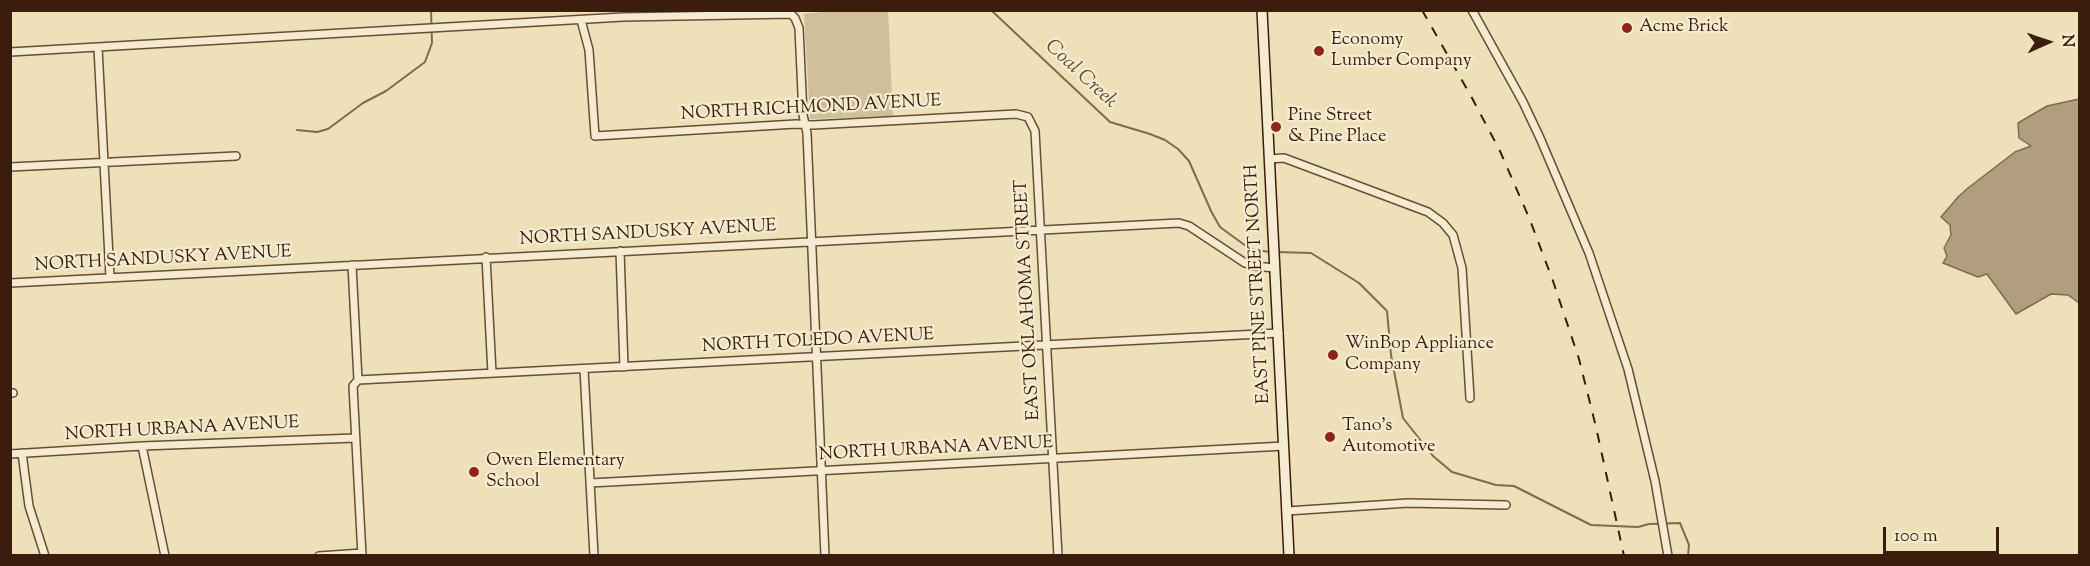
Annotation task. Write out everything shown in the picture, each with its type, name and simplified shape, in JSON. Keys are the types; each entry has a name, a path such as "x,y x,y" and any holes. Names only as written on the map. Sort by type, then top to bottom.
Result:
{"main road":[{"name":"EAST PINE STREET NORTH","path":"1262,10 1289,555"}],"street":[{"path":"1472,10 1523,102 1584,242 1628,369 1661,513 1668,555"},
{"path":"10,52 623,17 785,13 795,18 800,28 825,555"},
{"name":"NORTH RICHMOND AVENUE","path":"580,20 589,50 595,136 1016,114 1028,117"},
{"path":"98,48 110,277"},
{"name":"EAST OKLAHOMA STREET","path":"1028,117 1035,131 1058,555"},
{"path":"10,167 236,156"},
{"path":"1269,159 1284,158 1428,212 1454,235 1462,268 1470,398"},
{"name":"NORTH SANDUSKY AVENUE","path":"10,282 1179,223 1189,226 1254,267 1275,265"},
{"path":"620,251 624,367"},
{"path":"486,257 492,373"},
{"path":"319,555 362,554 352,386 358,380 352,265"},
{"name":"NORTH TOLEDO AVENUE","path":"358,380 1279,333"},
{"path":"584,369 594,555"},
{"name":"NORTH URBANA AVENUE","path":"10,454 142,446 356,438"},
{"path":"142,446 165,555"},
{"name":"NORTH URBANA AVENUE","path":"590,483 1284,446"},
{"path":"22,453 28,506 45,555"},
{"path":"1287,511 1408,503 1506,505"}],"shaded area":[{"path":"831,11 888,11 893,116 810,119 804,14"},
{"path":"2079,99 2079,303 2068,295 2051,294 2016,314 1987,274 1978,277 1943,263 1947,256 1944,248 1951,235 1950,225 1941,217 1968,188 2015,152 2031,146 2019,138 2018,123 2047,106"}],"waterway":[{"path":"297,130 317,132 328,129 425,62 432,43 431,10"},
{"name":"Coal Creek","path":"991,10 1110,122 1150,134 1178,149 1189,161 1220,227 1250,249 1270,252"},
{"name":"Coal Creek","path":"1276,252 1311,253 1359,283 1387,311 1391,355 1403,418 1433,456 1452,472 1496,485 1514,486 1591,525 1638,527 1649,524 1680,523 1689,545 1688,556"}],"railway":[{"path":"1422,10 1500,151 1553,281 1579,359 1624,556"}],"place":[{"name":"Acme Brick","path":"1627,28"},
{"name":"Economy Lumber Company","path":"1319,51"},
{"name":"Pine Street & Pine Place","path":"1276,127"},
{"name":"WinBop Appliance Company","path":"1333,355"},
{"name":"Tano's Automotive","path":"1330,437"},
{"name":"Owen Elementary School","path":"474,472"}]}
